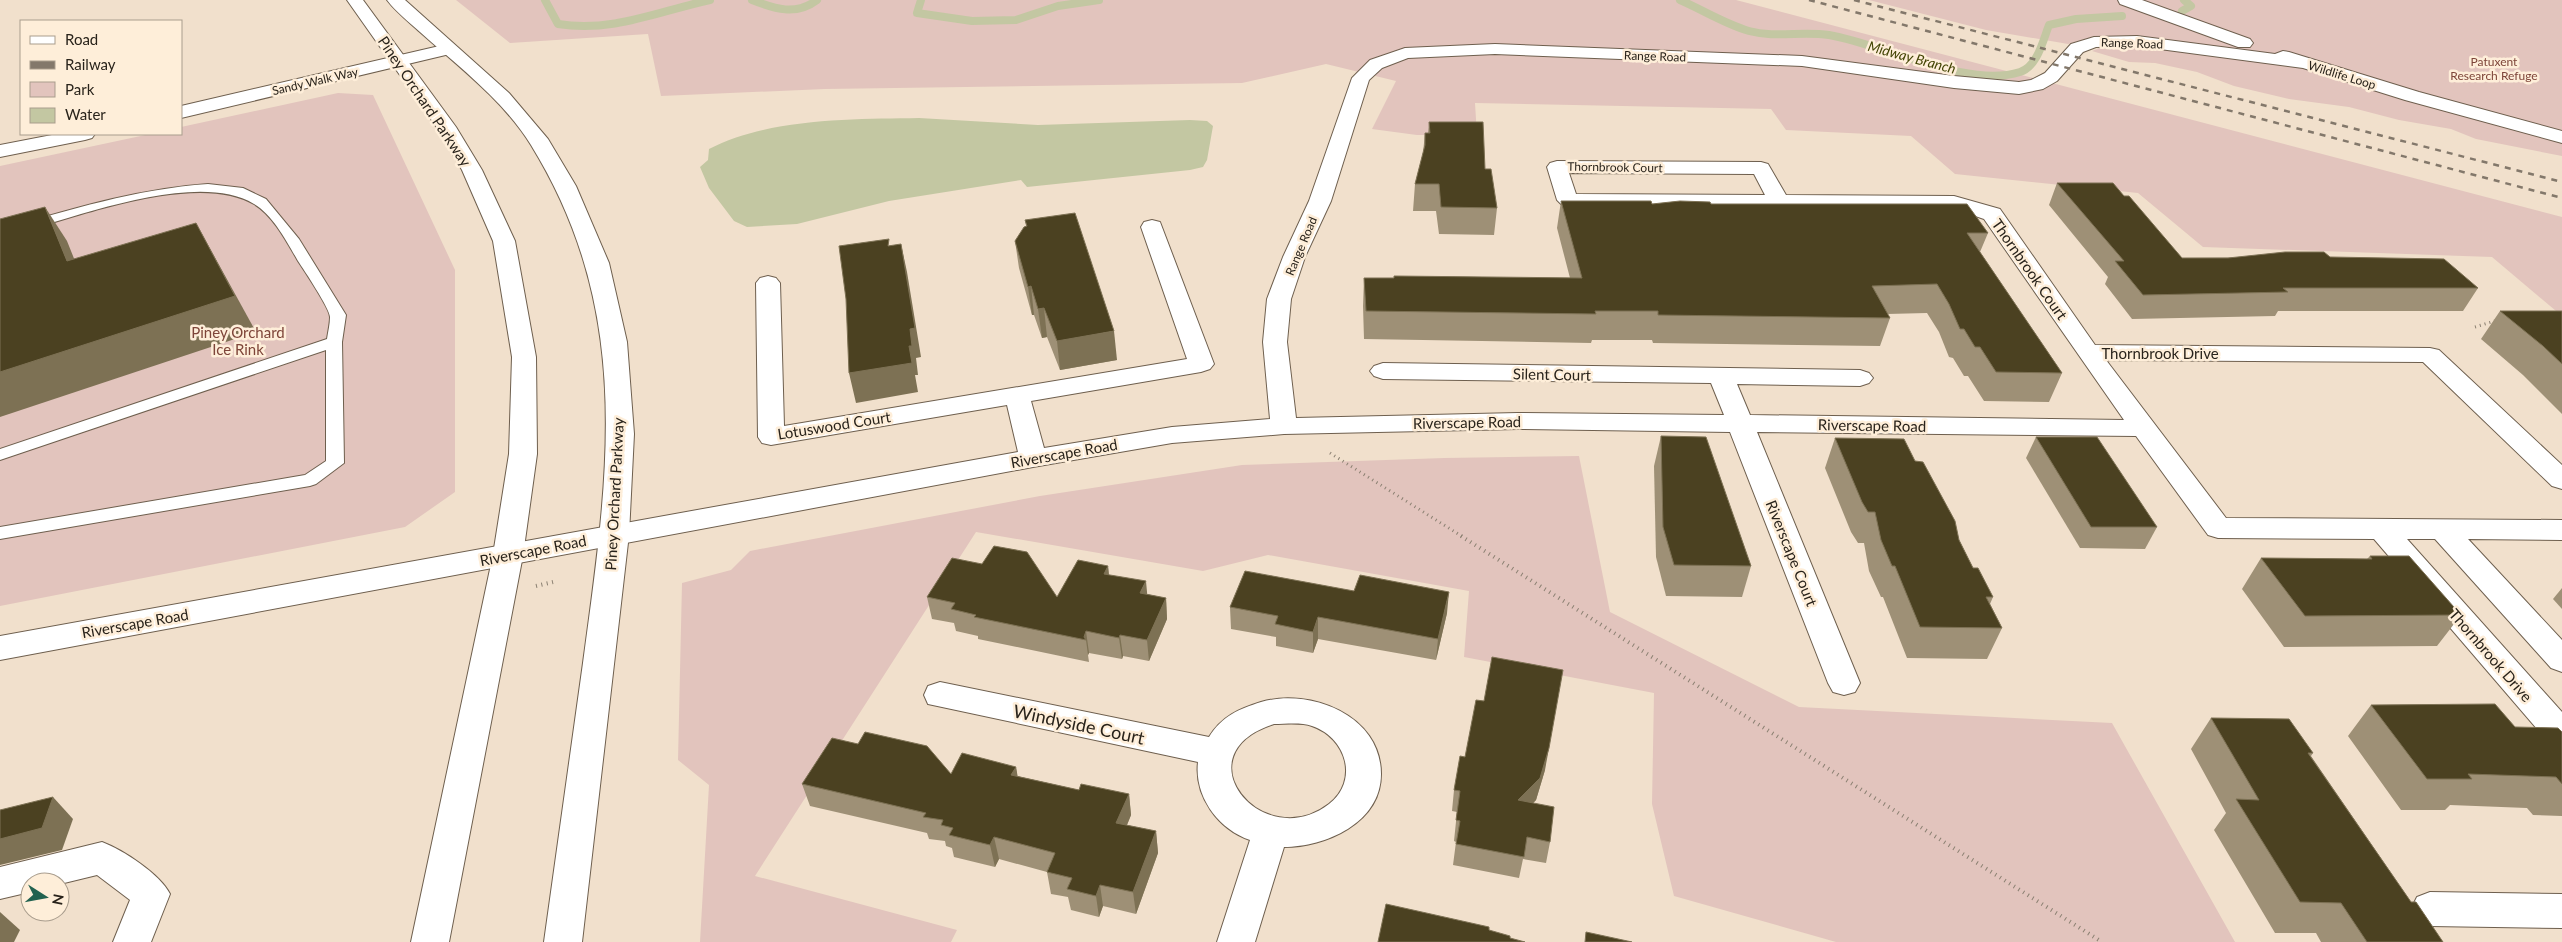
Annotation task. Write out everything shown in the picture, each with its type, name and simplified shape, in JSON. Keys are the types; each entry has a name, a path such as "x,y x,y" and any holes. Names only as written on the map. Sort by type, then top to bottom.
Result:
{"street":[{"name":"Piney Orchard Parkway","path":"355,0 449,131 472,170 504,241 512,278 524,357 523,454 508,555 430,942"},
{"name":"Piney Orchard Parkway","path":"395,0 502,97 538,139 566,186 598,263 615,342 621,434 615,534 563,942"},
{"name":"Wildlife Loop","path":"2126,0 2300,63 2562,137"},
{"name":"Range Road","path":"1284,426 1274,342 1279,299 1294,257 1320,201 1352,100 1361,78 1376,64 1405,53 1495,49 1802,61 1954,82 2019,88 2036,85 2051,77 2077,48 2094,42 2137,40 2300,63"},
{"name":"Sandy Walk Way","path":"182,112 448,50"},
{"path":"0,151 80,135"},
{"name":"Thornbrook Court","path":"1780,202 1761,168 1557,167 1568,200 1780,202 1954,202 1992,214 2088,352"},
{"name":"Lotuswood Court","path":"768,283 771,437 1201,364 1152,227"},
{"name":"Thornbrook Drive","path":"2088,352 2218,528 2562,530"},
{"name":"Thornbrook Drive","path":"2088,352 2430,355 2562,480"},
{"name":"Silent Court","path":"1383,371 1860,378"},
{"path":"1721,376 1739,423"},
{"path":"1017,395 1033,458"},
{"name":"Riverscape Road","path":"0,648 615,534 1172,434 1284,426 1518,421 2144,428"},
{"name":"Riverscape Court","path":"1739,423 1844,683"},
{"name":"Thornbrook Drive","path":"2381,528 2562,735"},
{"path":"2442,529 2562,660"},
{"name":"Windyside Court","path":"940,695 1217,752"},
{"path":"1274,711 1307,711 1330,719 1350,735 1363,756 1365,780 1354,803 1334,822 1305,831 1271,831 1246,822 1225,804 1214,781 1217,752 1228,736 1248,720 1274,711"},
{"path":"1236,942 1271,831"},
{"path":"0,883 102,858 151,894 132,942"},
{"path":"2430,909 2562,911"}],"lane":[{"path":"0,234 153,192 208,186 228,188 248,193 260,201 279,222 338,315 334,342 335,463 310,480 0,533"},
{"path":"0,455 334,342"}],"path":[{"path":"2476,327 2506,317"},
{"path":"1323,448 2102,942"}],"green space":[{"path":"456,0 1736,0 2562,217 2562,316 2492,257 2203,247 2138,193 1955,174 1911,136 1786,130 1771,109 1475,103 1477,135 1417,135 1372,129 1396,81 1326,64 1242,83 825,89 661,96 648,34 510,43"},
{"name":"Patuxent Research Refuge","path":"1869,0 2562,0 2562,156 2476,139 2451,129 2399,120 2349,107 2289,99 2234,86 2197,72 2155,63 2129,62 2092,51 2107,45 2149,48 2104,36 2095,36 2068,44 1986,30"},
{"name":"Piney Orchard Ice Rink","path":"338,93 373,95 455,270 455,492 405,527 0,606 0,166 145,135 182,135 182,127"},
{"path":"1579,456 1610,612 1799,707 2112,723 2235,942 1836,942 1674,896 1652,804 1654,693 1464,657 1469,591 1268,555 1203,571 976,532 755,876 957,930 951,942 700,942 709,785 678,760 682,583 731,570 750,551 1040,496 1242,465 1444,458"}],"water":[{"path":"919,118 1038,125 1190,120 1207,121 1213,126 1207,160 1203,167 1190,170 1027,187 1021,180 889,201 797,224 747,227 734,221 709,188 700,167 708,160 709,149 758,131 812,122"}],"building":[{"path":"1429,122 1483,122 1485,169 1491,169 1497,208 1441,207 1439,184 1415,184 1425,145 1425,133 1430,133"},
{"path":"2057,183 2113,183 2124,196 2129,196 2182,258 2228,258 2285,252 2324,252 2330,257 2444,259 2478,288 2283,288 2288,292 2143,295 2115,261 2124,261"},
{"path":"1561,201 1651,201 1652,204 1680,201 1710,202 1711,204 1967,204 1988,233 1967,233 2062,373 1996,372 1980,347 1975,347 1964,329 1960,329 1949,304 1937,284 1872,286 1890,318 1658,315 1658,311 1595,311 1596,314 1366,311 1364,278 1394,278 1394,276 1582,278"},
{"path":"45,207 67,261 196,223 235,296 0,372 0,219"},
{"path":"1075,213 1114,331 1057,341 1044,308 1038,309 1031,286 1028,287 1015,241 1024,227 1027,226 1025,220"},
{"path":"889,239 888,246 901,244 915,328 910,329 912,346 909,346 912,363 849,373 846,299 839,246"},
{"path":"2500,311 2562,311 2562,364 2543,346"},
{"path":"1661,436 1706,437 1751,566 1674,565 1663,527"},
{"path":"2036,437 2097,437 2157,527 2091,527"},
{"path":"1835,438 1904,439 1915,461 1923,462 1955,521 1959,540 1973,568 1978,568 1993,597 1986,597 2002,628 1920,627 1895,566 1892,566 1881,540 1875,512 1868,512 1862,502"},
{"path":"994,546 1027,552 1057,597 1078,560 1108,566 1104,574 1146,581 1140,593 1166,598 1147,640 1120,635 1119,638 1086,631 1084,637 1086,640 974,617 976,615 951,609 955,603 927,597 952,558 982,564"},
{"path":"2370,556 2409,556 2461,615 2305,616 2261,558 2372,559"},
{"path":"1245,571 1354,591 1360,575 1449,592 1438,639 1318,617 1313,632 1275,624 1278,616 1230,607"},
{"path":"1492,657 1563,670 1549,748 1540,778 1518,800 1554,807 1550,842 1527,837 1524,857 1456,844 1460,821 1456,820 1460,791 1454,790 1460,756 1465,757 1476,700 1484,701"},
{"path":"2495,704 2515,727 2558,728 2562,732 2562,784 2556,777 2468,774 2472,779 2427,779 2371,705"},
{"path":"2211,718 2289,719 2313,753 2308,753 2411,902 2416,902 2443,942 2367,942 2341,903 2300,902 2236,799 2259,800"},
{"path":"865,732 927,746 951,774 962,753 1016,767 1011,775 1079,790 1081,784 1129,794 1116,823 1156,831 1133,892 1100,885 1096,896 1067,889 1072,878 1047,872 1055,853 994,837 990,845 949,835 953,828 941,825 943,820 923,817 926,813 802,784 832,738 858,744"},
{"path":"53,797 42,828 0,839 0,810"},
{"path":"1386,904 1489,927 1489,930 1525,942 1378,942"},
{"path":"1586,932 1632,942 1585,942"}],"waterway":[{"name":"Midway Branch","path":"545,0 558,24 578,26 597,26 635,20 710,0"},
{"name":"Midway Branch","path":"752,0 785,9 801,8 817,0"},
{"name":"Midway Branch","path":"921,0 917,13 972,21 1016,20 1058,6 1099,0"},
{"name":"Midway Branch","path":"1680,0 1723,21 1749,31 1769,34 1829,35 1951,70 1975,75 1999,76 2020,72 2031,64 2039,52 2049,25 2076,19 2122,16"},
{"name":"Midway Branch","path":"2182,11 2191,6 2184,0"}],"railway":[{"path":"1809,0 2562,198"},
{"path":"1854,0 2562,182"}]}
